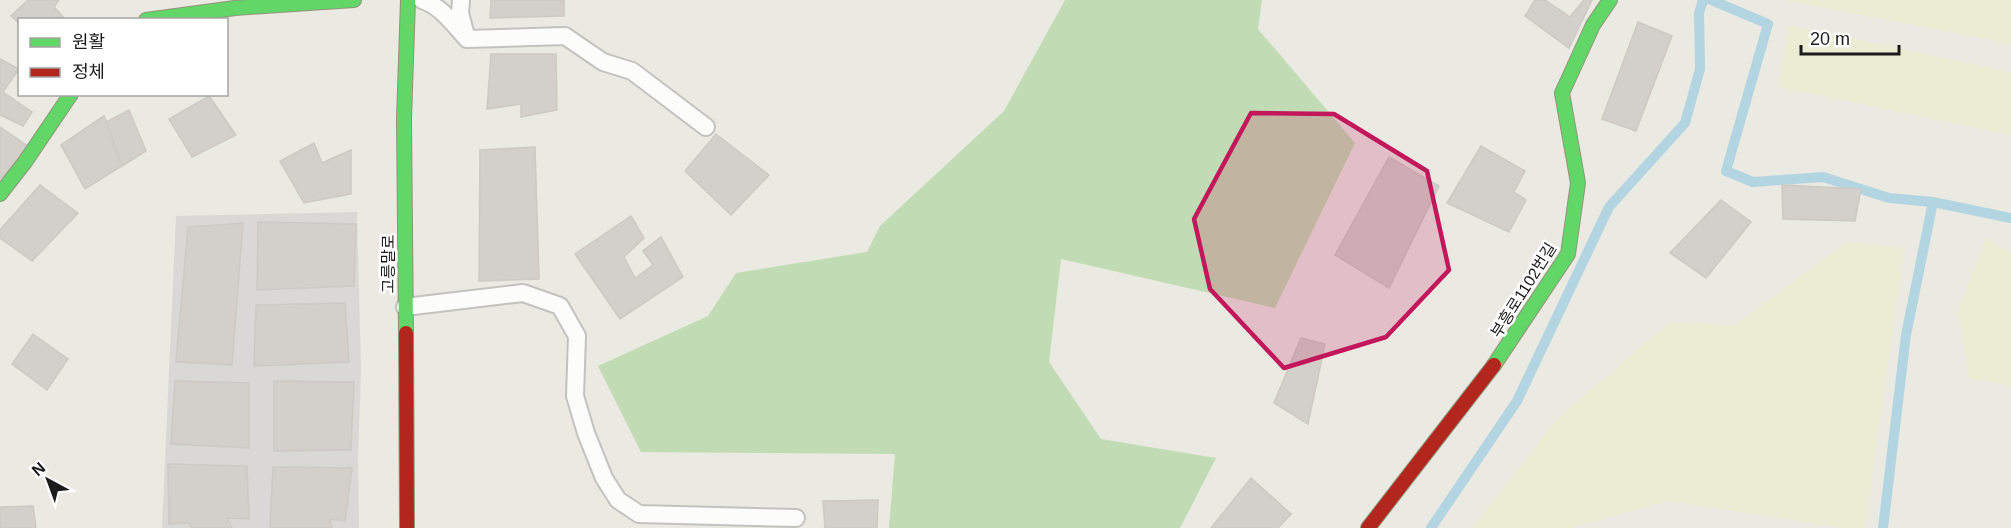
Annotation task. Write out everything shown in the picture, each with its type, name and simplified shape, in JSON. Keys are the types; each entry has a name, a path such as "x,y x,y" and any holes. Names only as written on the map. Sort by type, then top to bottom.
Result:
{"street":[{"path":"161,18 235,8 353,0"},
{"name":"고릉말로","path":"407,528 404,119 408,0"},
{"name":"부흥로1102번길","path":"1368,528 1502,356 1568,254 1578,183 1562,93 1593,25 1610,0"},
{"path":"0,194 26,162 70,96"}],"lane":[{"path":"422,0 438,9 467,39 565,36 603,62 632,72 706,127"},
{"path":"461,0 460,13 467,39"},
{"path":"405,307 523,293 560,306 577,336 575,396 583,423 604,478 618,500 639,514 796,518"}],"highlighted area":[{"path":"1251,113 1334,114 1427,171 1449,270 1386,337 1284,368 1210,289 1194,219"}],"shaded area":[{"path":"357,212 361,369 358,460 359,528 162,528 176,216"}],"green space":[{"path":"1065,0 1262,0 1258,29 1355,143 1275,308 1061,259 1049,362 1101,439 1216,458 1180,528 889,528 895,454 641,452 598,366 708,316 736,273 867,252 880,226 1004,111"},
{"path":"1784,0 2011,0 2011,44"},
{"path":"1789,25 2011,72 2011,135 1778,87"},
{"path":"1986,238 2011,253 2011,386 1969,378 1958,310"},
{"path":"1847,242 1904,248 1865,528 1842,528 1669,501 1570,528 1472,528 1558,418 1670,322 1735,325"}],"building":[{"path":"28,0 59,0 54,7 64,18 18,18 18,22 11,16"},
{"path":"491,0 564,0 564,16 490,18"},
{"path":"1535,0 1545,0 1570,17 1584,0 1592,0 1569,48 1525,16"},
{"path":"1638,22 1672,36 1636,131 1602,119"},
{"path":"491,54 556,54 557,110 521,117 521,104 487,109"},
{"path":"0,59 18,68 3,92 32,112 23,126 0,115"},
{"path":"209,96 236,135 192,157 169,119"},
{"path":"129,110 146,151 122,166 106,122"},
{"path":"104,116 122,166 85,189 61,145"},
{"path":"0,127 29,147 0,179"},
{"path":"716,134 769,175 731,215 685,171"},
{"path":"314,143 322,163 351,150 351,194 304,203 280,161"},
{"path":"1481,146 1525,171 1514,192 1526,200 1509,232 1447,203"},
{"path":"535,147 539,279 479,281 480,150"},
{"path":"1389,157 1439,186 1389,288 1335,255"},
{"path":"40,185 78,213 32,261 0,238 0,230"},
{"path":"1782,185 1861,189 1855,221 1783,219"},
{"path":"1721,200 1751,222 1706,278 1670,253"},
{"path":"631,216 644,238 624,257 635,278 653,265 643,251 661,237 683,277 620,319 575,254"},
{"path":"258,222 356,224 354,286 257,290"},
{"path":"243,223 232,365 176,362 188,227"},
{"path":"345,303 349,362 254,366 256,305"},
{"path":"33,334 68,359 47,390 12,364"},
{"path":"1301,338 1325,344 1308,424 1274,403"},
{"path":"175,381 249,383 249,448 171,444"},
{"path":"274,381 354,382 351,450 274,451"},
{"path":"168,464 247,466 249,519 227,518 232,528 191,528 190,523 169,524"},
{"path":"273,467 352,468 345,521 330,519 331,528 270,528"},
{"path":"1251,478 1291,514 1278,528 1211,528"},
{"path":"878,500 877,528 825,528 823,501"},
{"path":"33,506 36,528 0,528 0,507"}],"waterway":[{"path":"1431,528 1517,401 1609,207 1685,123 1700,69 1699,13 1703,0"},
{"path":"1711,0 1768,24 1726,171 1753,182 1823,177 1889,198 1933,202 2011,218"},
{"path":"1883,528 1906,335 1933,202"}],"traffic: fast":[{"path":"161,18 235,8 354,0"},
{"path":"406,333 404,119 408,0"},
{"path":"1494,365 1568,254 1578,183 1562,93 1593,25 1610,0"},
{"path":"0,194 25,162 70,96"}],"traffic: jam":[{"path":"406,333 407,528"},
{"path":"1368,528 1494,365"}]}
